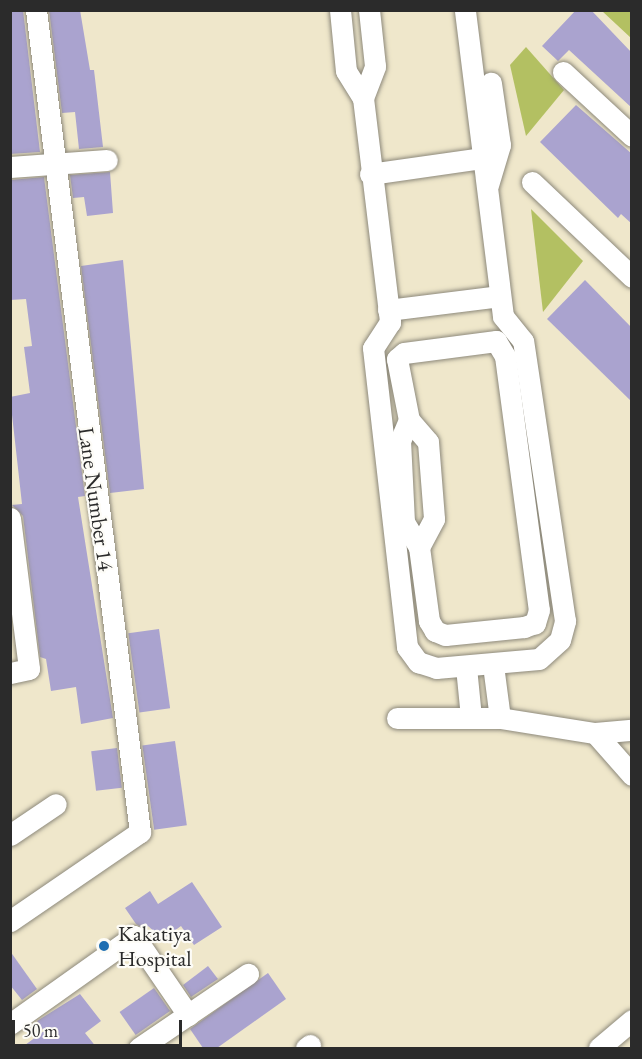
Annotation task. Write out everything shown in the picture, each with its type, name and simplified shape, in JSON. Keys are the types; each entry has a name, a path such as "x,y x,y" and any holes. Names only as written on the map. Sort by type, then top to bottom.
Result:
{"street":[{"name":"Lane Number 14","path":"10,921 140,832 36,10"},
{"path":"327,10 342,32"},
{"path":"340,10 346,71 363,98"},
{"path":"369,10 375,66 363,98 370,174 390,322 373,348 396,492 410,655 426,666 466,667 539,659 560,640 565,621 524,341 503,316 465,10"},
{"path":"563,72 632,136"},
{"path":"487,187 500,145 492,83"},
{"path":"370,174 483,158"},
{"path":"10,167 54,161 107,160"},
{"path":"532,183 632,277"},
{"path":"388,310 500,296"},
{"path":"409,420 400,441 396,492 404,522 419,547 429,621 435,631 445,635 530,625 539,610 500,344 496,341 400,356 398,366 409,420 428,442 434,519 419,547"},
{"path":"525,504 548,501"},
{"path":"10,518 20,671"},
{"path":"493,665 500,718"},
{"path":"466,667 471,717"},
{"path":"397,718 500,718 595,733 632,730"},
{"path":"595,733 632,775"},
{"path":"10,835 56,804"},
{"path":"10,1024 134,936 188,1014"},
{"path":"138,1048 248,974"},
{"path":"600,1048 632,1020"}],"green space":[{"path":"602,11 631,11 631,38"},
{"path":"526,47 564,90 526,136 510,65"},
{"path":"531,209 583,261 543,312"}],"building":[{"path":"10,10 23,10 40,152 10,154"},
{"path":"49,10 80,10 90,70 94,70 103,147 79,149 75,112 62,113"},
{"path":"576,10 591,10 632,53 632,108 569,50 558,61 542,46"},
{"path":"576,105 632,154 632,224 621,214 618,218 540,142"},
{"path":"110,172 113,213 87,216 84,197 73,198 70,175"},
{"path":"44,177 85,496 78,497 113,718 81,724 76,687 51,691 46,659 40,657 23,516 12,505 22,504 10,397 30,393 24,347 32,346 26,299 10,300 10,180"},
{"path":"123,260 144,489 110,493 81,266"},
{"path":"585,280 632,328 632,402 547,319"},
{"path":"159,629 170,708 139,713 128,633"},
{"path":"175,741 187,825 154,830 142,746"},
{"path":"117,748 122,788 96,791 91,751"},
{"path":"192,882 222,927 194,945 181,926 163,939 148,926 144,929 136,924 125,908 150,891 158,904"},
{"path":"10,951 37,989 22,1000 10,985"},
{"path":"208,966 218,979 191,997 183,985"},
{"path":"268,973 286,999 217,1048 203,1048 190,1029"},
{"path":"154,988 170,1011 136,1035 120,1012"},
{"path":"80,994 101,1021 85,1033 97,1048 21,1048 44,1031 37,1021"}],"place":[{"name":"Kakatiya Hospital","path":"104,946"}]}
